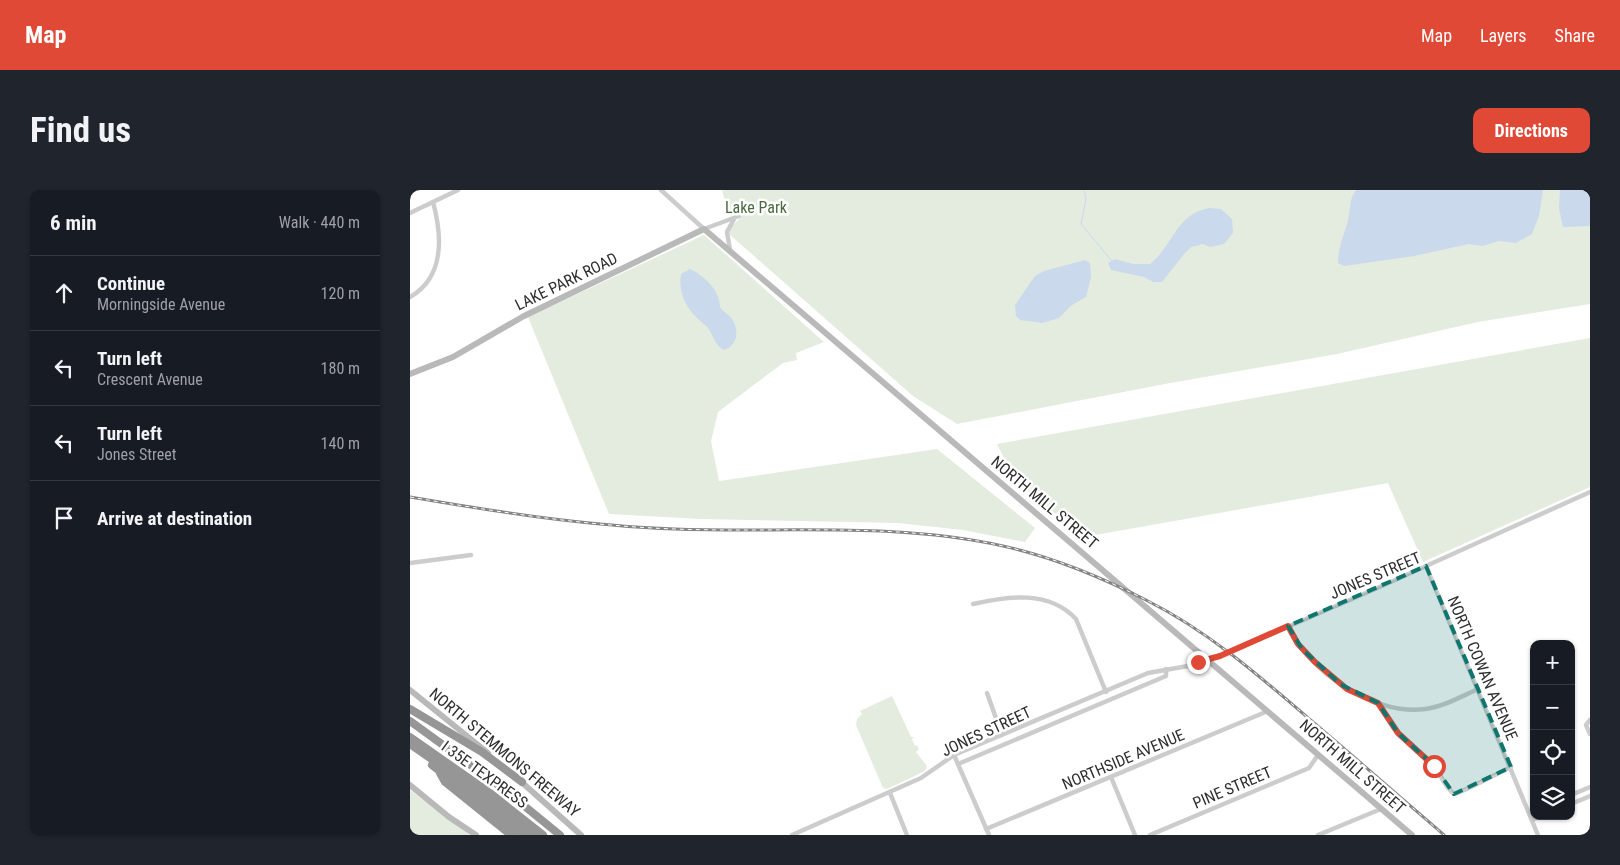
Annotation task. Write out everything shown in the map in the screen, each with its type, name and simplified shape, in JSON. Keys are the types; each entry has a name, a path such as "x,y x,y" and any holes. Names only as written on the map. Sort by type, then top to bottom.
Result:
{"highway":[{"path":"410,709 482,752 522,782"},
{"name":"NORTH STEMMONS FREEWAY","path":"410,722 501,787 560,835"},
{"name":"I 35E TEXPRESS","path":"410,737 490,793 543,835"},
{"path":"410,744 480,793 533,835"},
{"path":"410,750 436,767 522,835"},
{"path":"436,767 445,782 511,835"}],"main road":[{"name":"NORTH MILL STREET","path":"704,229 1412,835"},
{"name":"LAKE PARK ROAD","path":"410,374 453,356 530,313 704,229"},
{"name":"NORTH STEMMONS FREEWAY","path":"410,690 522,782 581,835"},
{"path":"410,785 449,817 476,835"}],"street":[{"path":"410,213 458,190"},
{"name":"NORTH MILL STREET","path":"661,190 704,229"},
{"path":"410,297 423,287 437,264 439,230 433,202"},
{"name":"LAKE PARK ROAD","path":"704,229 738,216 727,229 730,250"},
{"name":"JONES STREET","path":"792,835 922,778 954,755 1152,672 1188,666 1208,660 1426,566 1590,492"},
{"path":"410,563 471,555"},
{"name":"NORTH COWAN AVENUE","path":"1426,566 1510,767 1530,810"},
{"path":"973,604 1007,597 1024,597 1048,601 1064,609 1076,619 1106,692"},
{"path":"1288,626 1298,644 1340,684 1355,694 1378,703 1402,709 1426,709 1478,689"},
{"name":"JONES STREET","path":"958,764 1166,676 1166,670"},
{"path":"987,693 1002,735"},
{"path":"1378,703 1398,733 1432,763 1454,794 1462,793 1482,780 1510,767"},
{"name":"NORTHSIDE AVENUE","path":"986,829 1268,711"},
{"path":"1590,720 1586,725 1590,734"},
{"path":"954,755 989,835"},
{"name":"PINE STREET","path":"1150,835 1309,768 1318,755"},
{"path":"1111,777 1135,835"},
{"path":"1575,793 1590,787"},
{"path":"890,793 907,835"},
{"path":"1575,802 1590,796"},
{"path":"1318,835 1382,808"},
{"name":"NORTH COWAN AVENUE","path":"1532,820 1538,835"}],"highlighted area":[{"path":"1426,566 1511,767 1454,794 1434,766 1398,733 1378,703 1340,684 1302,649 1288,626"}],"green space":[{"name":"Lake Park","path":"722,190 1590,190 1590,304 1478,322 1337,354 1165,384 957,424 913,396 729,234 730,228 740,218 738,213 729,215"},
{"path":"704,235 824,342 796,353 797,360 783,363 718,412 711,441 719,481 937,449 1035,528 1025,542 963,530 898,523 701,519 609,514 528,317"},
{"path":"1590,338 1590,487 1423,562 1388,483 1084,537 1016,482 997,444"},
{"path":"892,696 911,737 914,737 912,739 915,746 917,745 919,749 916,752 927,766 925,771 887,789 883,788 856,725 857,719 862,714 860,711"},
{"path":"410,790 470,835 410,835"}],"water":[{"path":"1356,190 1543,190 1539,216 1532,234 1516,243 1499,241 1482,246 1469,244 1414,256 1344,266 1338,263 1339,253 1353,194"},
{"path":"1560,190 1590,190 1590,226 1563,227 1559,208"},
{"path":"1209,208 1221,209 1232,219 1233,233 1224,244 1210,247 1203,244 1191,247 1162,282 1153,282 1144,277 1111,270 1108,263 1115,259 1133,264 1150,264 1158,257 1176,231 1189,217 1198,211"},
{"path":"1085,260 1090,263 1091,277 1086,297 1072,305 1059,318 1042,323 1020,320 1016,316 1015,305 1035,276 1044,271"},
{"path":"690,269 711,285 717,295 720,307 731,317 736,328 734,342 724,350 718,346 708,328 692,313 686,303 680,280 681,274"}],"waterway":[{"path":"1084,190 1086,199 1081,224 1111,260"}],"railway":[{"path":"410,497 542,518 608,525 675,529 840,530 922,534 1003,546 1040,556 1076,568 1129,592 1168,612 1210,639 1269,684 1444,835"}],"route":[{"path":"1198,662 1220,656 1288,626 1298,644 1315,662 1347,689 1378,703 1398,733 1434,766"}]}
